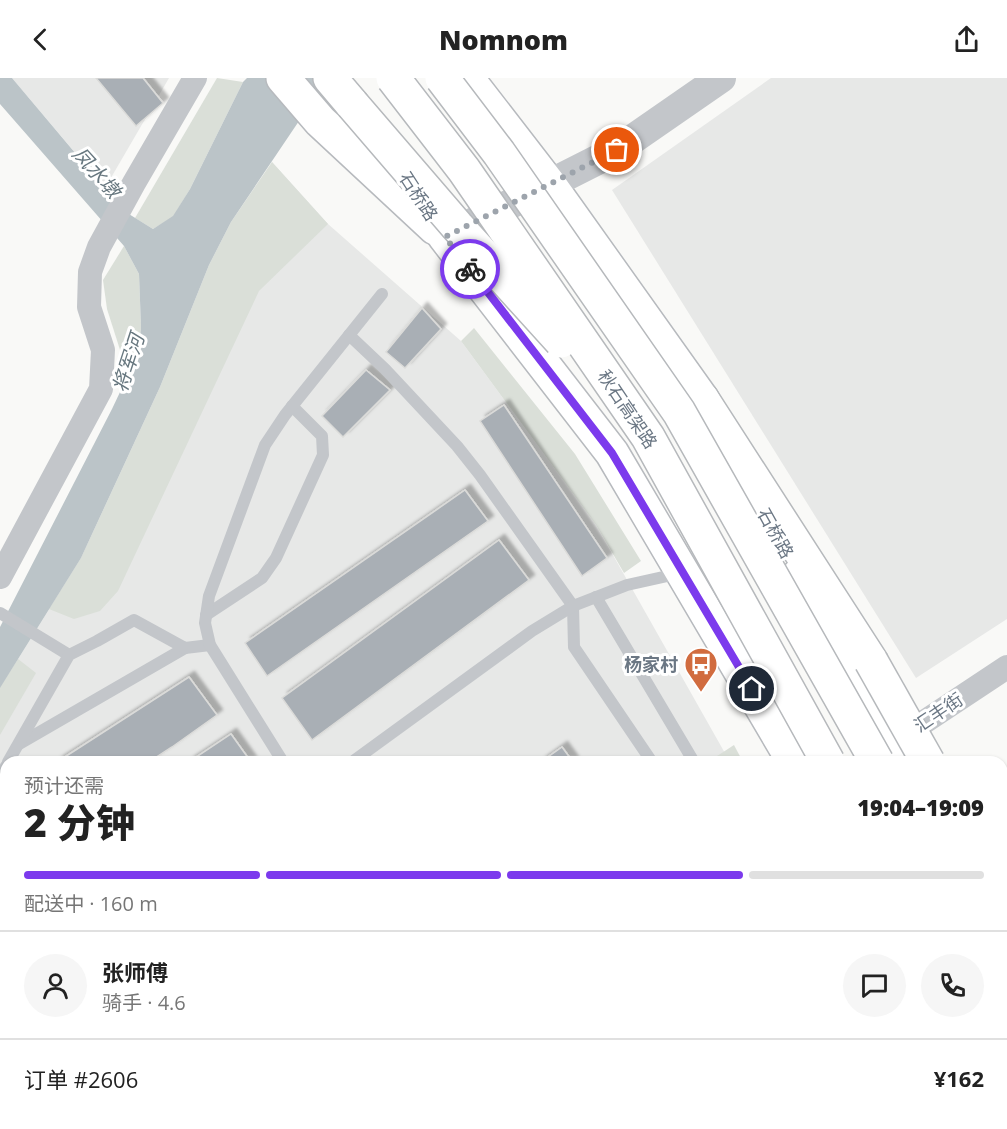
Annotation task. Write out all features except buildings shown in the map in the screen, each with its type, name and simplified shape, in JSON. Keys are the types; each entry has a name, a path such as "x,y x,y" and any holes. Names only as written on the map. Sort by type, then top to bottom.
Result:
{"main road":[{"path":"283,78 320,121 445,237"},
{"name":"秋石高架路","path":"393,78 464,170 648,436 825,756"},
{"path":"442,78 499,153 679,412 885,756"},
{"name":"石桥路","path":"467,78 549,184 702,399 885,756"},
{"path":"341,83 457,226 648,436"},
{"name":"石桥路","path":"341,83 445,237 612,453 790,756"},
{"path":"702,399 872,661 925,756"}],"street":[{"path":"445,237 617,150 720,78"},
{"path":"0,577 101,388 103,350 89,307 90,273 99,247 191,80"},
{"name":"汇丰街","path":"887,756 1007,667"}],"lane":[{"path":"279,756 210,645 205,623 209,596 266,445 292,406 381,294"},
{"path":"349,335 385,369 457,446 480,475 573,606 573,647 648,756"},
{"path":"206,615 261,578 276,558 324,455 322,436 292,406"},
{"path":"360,756 532,631 573,606 627,585 682,572"},
{"path":"596,597 690,756"},
{"path":"0,613 69,655"},
{"path":"12,756 69,655 134,620 184,648"},
{"path":"18,745 184,648 210,645"}],"shaded area":[{"path":"0,78 12,78 124,211 153,229 173,216 190,189 247,78 328,78 231,222 209,265 160,387 81,558 0,688 0,627 139,352 141,327 139,274 124,246 0,104"},
{"path":"12,78 169,78 105,188"},
{"path":"217,78 243,82 190,189 173,217 153,229 135,218"},
{"path":"771,78 1007,78 1007,619 916,678 612,190"},
{"path":"272,162 328,224 461,341 596,525 727,756 0,756 0,688 81,558"},
{"path":"272,162 328,224 259,291 118,591 100,611 74,619 49,609 81,558 160,387 209,265 231,222"},
{"path":"124,246 139,274 141,327 139,352 128,375 107,309 103,280"},
{"path":"474,328 575,454 641,561 624,573 596,525 461,341"},
{"path":"18,659 36,673 0,735 0,687"},
{"path":"734,745 740,756 717,756"}],"way so far":[{"path":"470,269 445,237 617,150"}],"place":[{"name":"杨家村","path":"701,693"}],"route":[{"path":"470,269 612,453 752,689"}],"water label":[{"name":"凤水墩","path":"97,172"},
{"name":"将军河","path":"128,363"}]}
